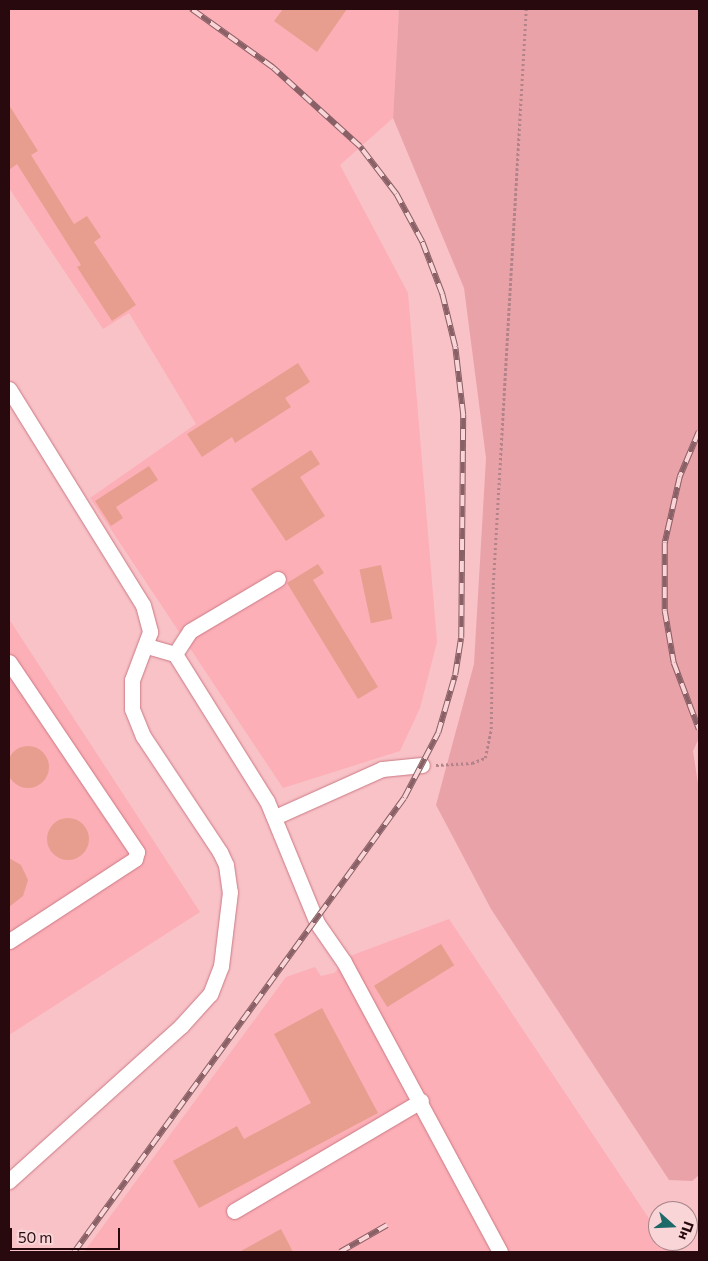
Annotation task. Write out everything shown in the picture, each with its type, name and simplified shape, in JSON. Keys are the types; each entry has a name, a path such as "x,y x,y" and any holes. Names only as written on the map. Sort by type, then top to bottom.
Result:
{"street":[{"path":"9,389 143,605 150,632 147,646 132,680 132,709 143,736 226,865 230,892 221,966 210,994 181,1026 9,1181"},
{"path":"175,654 190,631 278,579"},
{"path":"147,646 175,654 275,817 316,923 344,962 500,1252"},
{"path":"9,662 14,681 137,852 135,859 9,941"},
{"path":"275,817 382,769 422,765"},
{"path":"234,1211 421,1102"}],"path":[{"path":"422,765 472,763 486,758 491,729 493,585 526,9"}],"shaded area":[{"path":"9,9 399,9 393,118 340,165 408,293 437,642 420,708 400,751 283,788 90,498 196,424 129,313 103,329 9,188"},
{"path":"399,9 699,9 699,738 693,751 699,790 699,1175 692,1181 669,1180 491,909 436,805 474,664 486,458 464,288 393,118"},
{"path":"9,619 200,912 9,1035"},
{"path":"449,919 648,1217 648,1251 671,1252 84,1252 286,977 315,967 321,976 334,973 350,956"}],"building":[{"path":"283,9 347,9 317,52 274,21"},
{"path":"9,105 38,151 31,155 74,224 87,216 101,237 94,242 136,305 112,321 77,267 81,265 17,164 9,170"},
{"path":"298,363 310,382 285,398 291,407 235,443 232,437 202,457 187,434"},
{"path":"311,450 320,464 300,477 325,516 286,541 251,489"},
{"path":"149,466 158,480 116,507 123,518 111,526 95,501"},
{"path":"318,564 324,573 313,580 378,687 358,699 287,583"},
{"path":"381,565 392,619 371,623 359,570"},
{"path":"32,746 40,749 46,755 49,767 46,779 40,785 24,788 16,785 10,779 7,763 10,755 16,749"},
{"path":"72,818 80,821 86,827 89,839 86,851 80,857 64,860 56,857 50,851 47,835 50,827 56,821"},
{"path":"9,858 21,865 28,880 23,896 9,907"},
{"path":"441,944 454,965 387,1007 374,986"},
{"path":"322,1008 378,1113 199,1208 173,1161 237,1126 244,1139 311,1103 274,1034"},
{"path":"281,1229 293,1252 239,1252"}],"railway":[{"path":"74,1252 404,798 438,733 455,675 461,638 463,415 455,347 442,294 422,242 396,194 360,147 273,68 191,9"},
{"path":"699,432 680,477 665,543 665,611 674,663 699,729"},
{"path":"340,1252 387,1225"}]}
